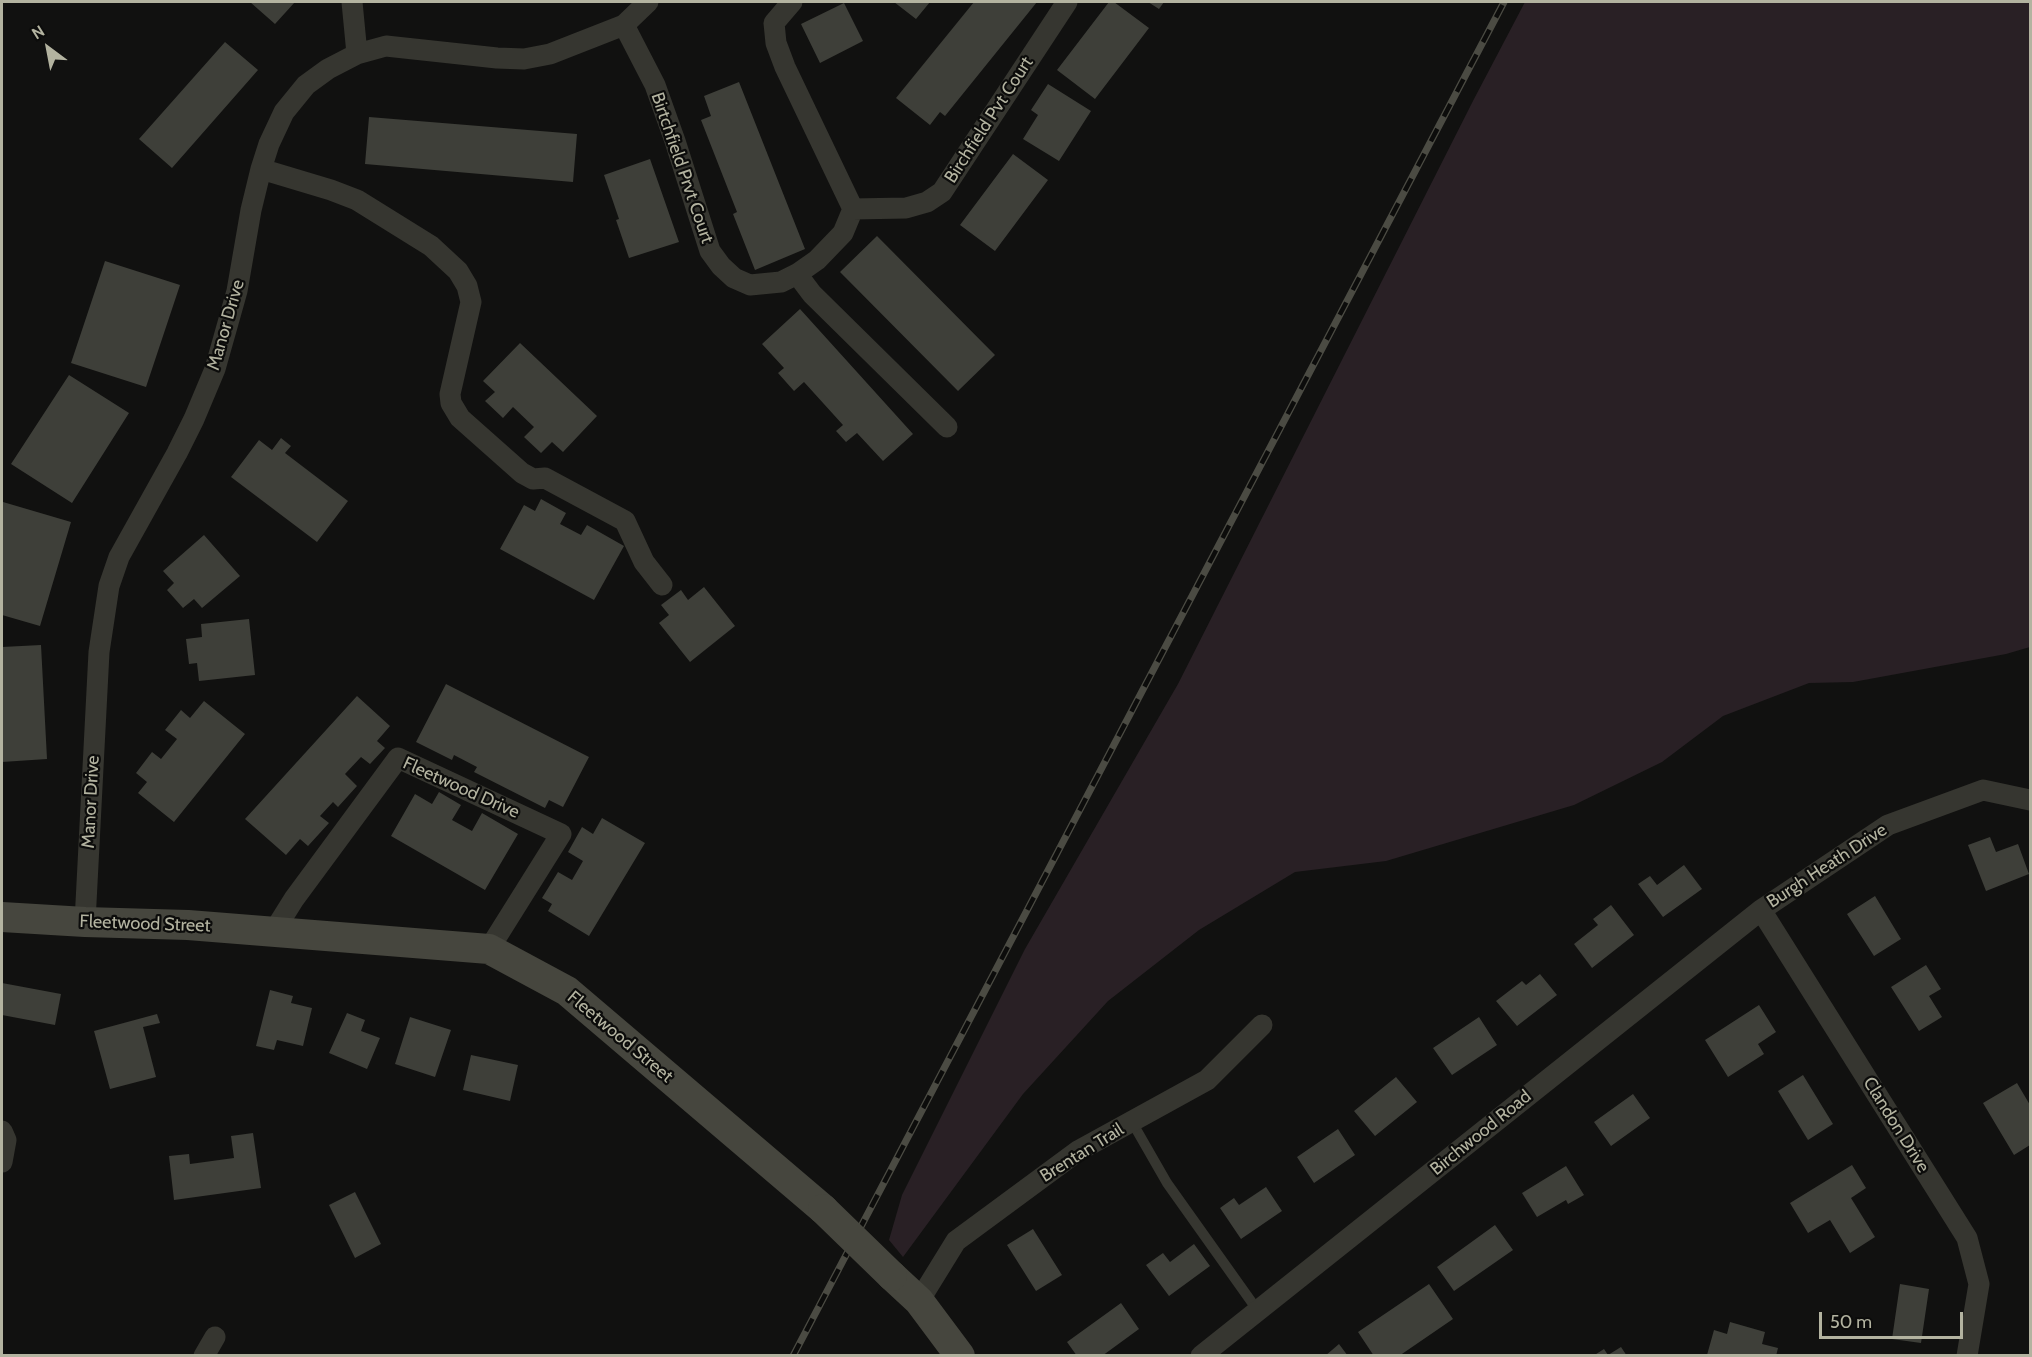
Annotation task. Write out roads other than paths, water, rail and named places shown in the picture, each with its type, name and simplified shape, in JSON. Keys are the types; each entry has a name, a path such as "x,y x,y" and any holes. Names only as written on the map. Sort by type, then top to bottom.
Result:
{"street":[{"path":"352,2 357,54"},
{"name":"Manor Drive","path":"85,922 99,652 109,586 119,557 181,445 215,369 237,291 261,169 269,144 284,112 306,85 328,69 357,54 386,46 470,56 524,59 550,54 624,25 648,2"},
{"path":"792,2 774,23 776,43 785,67 853,209 843,233 817,260 798,274 812,294 947,427"},
{"name":"Birchfield Pvt Court","path":"853,209 906,208 927,202 942,192 1067,2"},
{"name":"Birtchfield Prvt Court","path":"624,25 655,85 710,251 721,266 735,278 750,285 781,282 798,274"},
{"path":"261,169 357,200 431,246 458,271 467,286 471,302 452,380 451,403 460,418 522,473 532,479 545,478 625,521 644,562 662,585"},
{"name":"Fleetwood Drive","path":"274,931 294,898 398,758 561,834 489,949"},
{"name":"Burgh Heath Drive","path":"1761,910 1888,825 1983,790 2031,800"},
{"name":"Birchwood Road","path":"1201,1356 1761,910"},
{"name":"Clandon Drive","path":"1761,910 1967,1238 1979,1284 1967,1356"},
{"name":"Fleetwood Street","path":"2,917 188,925 489,949 567,991 823,1209 919,1301 960,1356"},
{"name":"Brentan Trail","path":"919,1301 956,1241 1078,1151 1207,1080 1262,1024"},
{"path":"2,1131 6,1140 2,1162"},
{"path":"204,1356 215,1337"}],"lane":[{"path":"1132,1122 1167,1183 1258,1311"}],"railway":[{"path":"793,1356 1504,2"}]}
